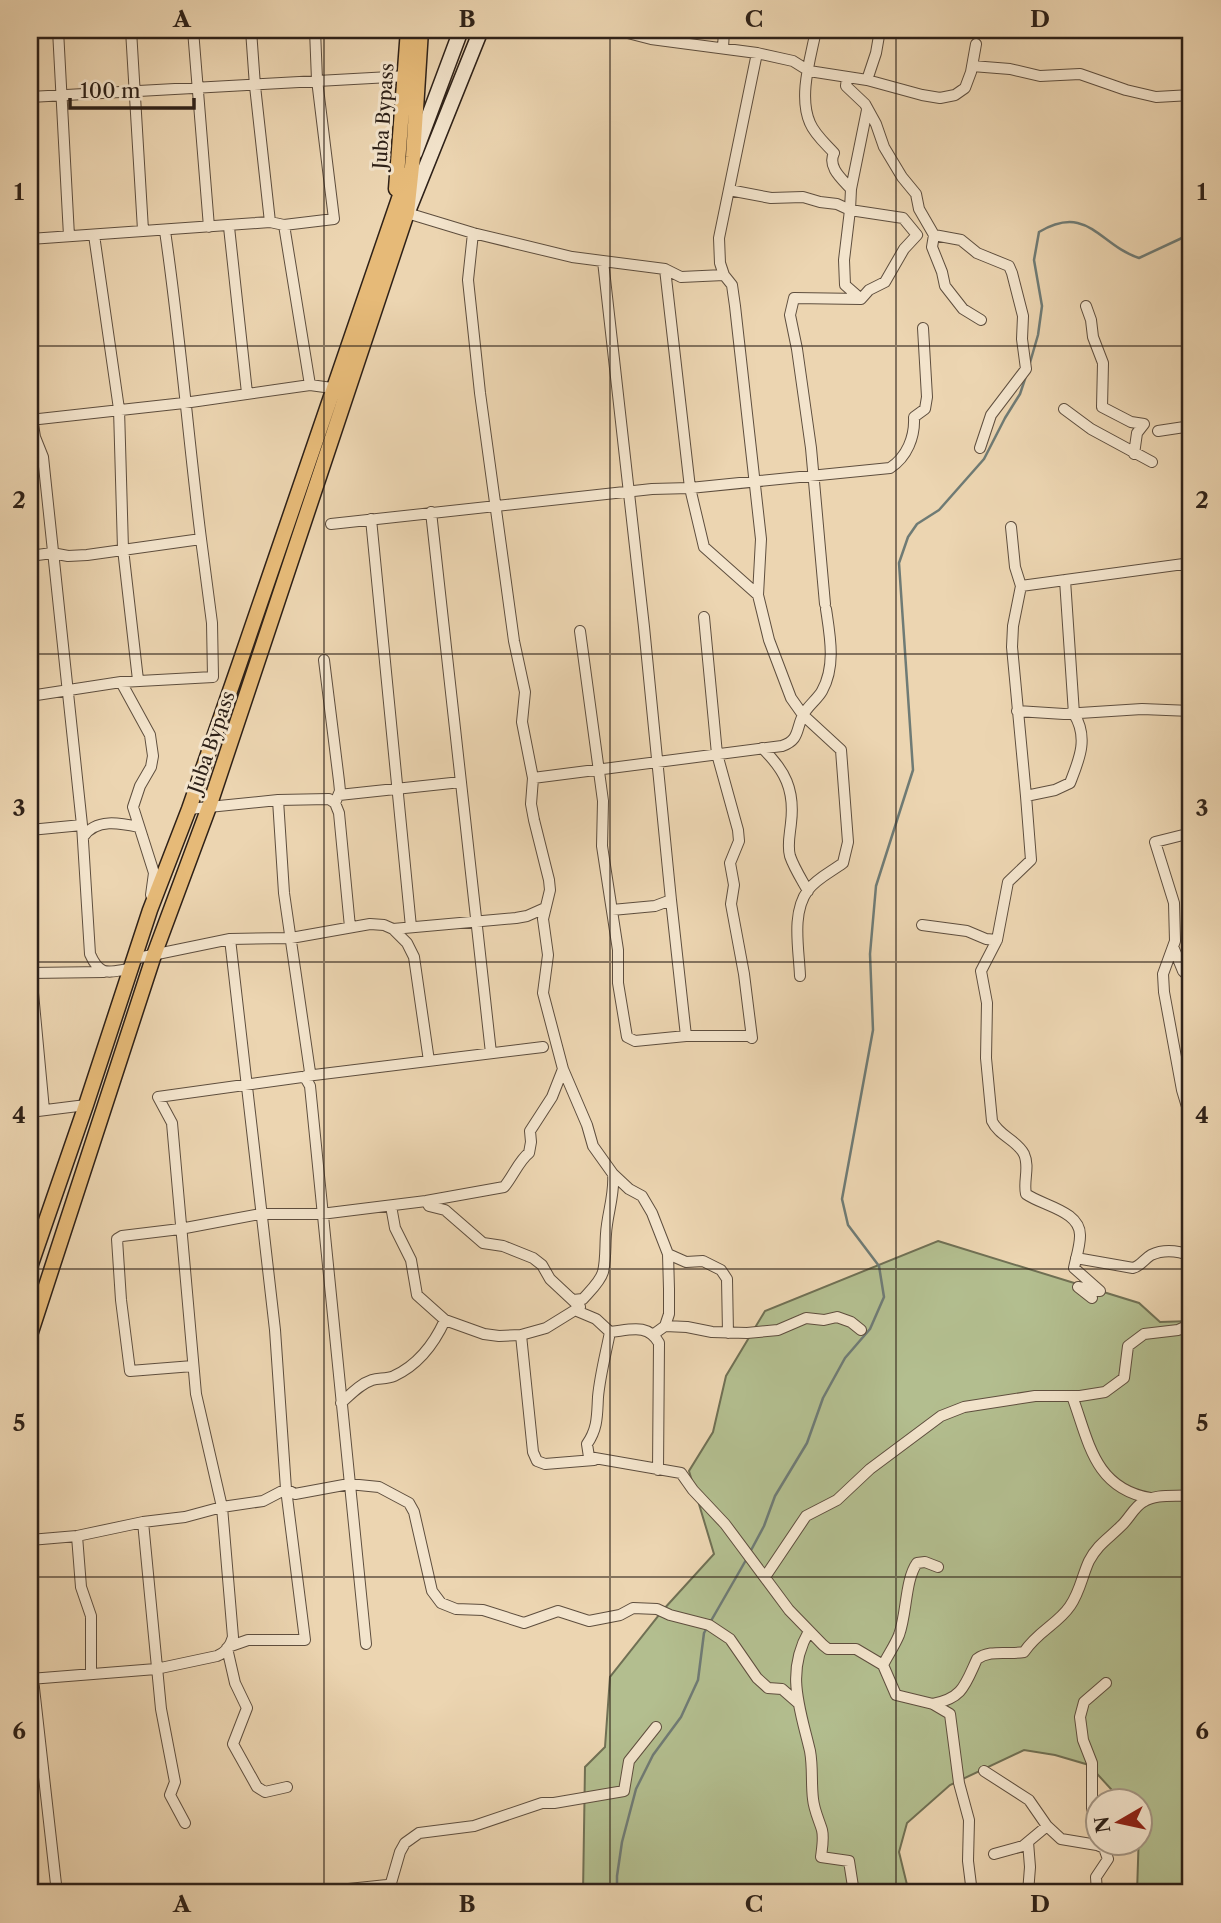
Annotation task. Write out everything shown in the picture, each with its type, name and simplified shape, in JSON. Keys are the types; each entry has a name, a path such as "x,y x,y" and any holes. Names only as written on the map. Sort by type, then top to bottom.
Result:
{"main road":[{"name":"Juba Bypass","path":"30,1335 154,955 209,807 401,209 414,157 413,76 408,30"},
{"name":"Juba Bypass","path":"31,1258 86,1105 150,909 189,809 332,388 401,209 413,76 421,30"},
{"path":"414,157 461,30"},
{"path":"401,209 481,30"}],"street":[{"path":"58,30 69,236"},
{"path":"131,30 143,230"},
{"path":"193,30 209,227"},
{"path":"251,30 270,222"},
{"path":"30,239 270,222 284,225 334,219 317,80 315,30"},
{"path":"616,30 757,53 793,61 809,71 867,80 940,98 955,95 965,88 976,44"},
{"path":"723,48 724,30"},
{"path":"816,30 806,97 809,121 834,153 832,166 851,189"},
{"path":"867,80 880,30"},
{"path":"757,53 719,238 720,263 724,275 732,285 735,306 761,538 758,595 769,640 785,686 803,715 841,750 845,774 848,842 843,863 822,876 807,891 801,903 798,918 800,976"},
{"path":"972,66 1010,69 1040,76 1080,74 1156,97 1191,95"},
{"path":"30,97 61,93 198,89 413,76"},
{"path":"847,77 846,86 864,104 876,124 884,147 916,194 919,209 934,235 932,247"},
{"path":"861,299 845,285 844,260 851,189 867,110"},
{"path":"729,190 771,198 803,197 838,204 850,210 903,218 917,235 932,247 945,286 963,309 981,320"},
{"path":"401,209 473,233 572,257 665,269 681,278 724,275"},
{"path":"284,225 310,386"},
{"path":"229,226 247,393"},
{"path":"30,696 138,680 213,677 212,623 184,403 178,314 164,230"},
{"path":"473,233 467,280 514,641 525,692 522,722 533,778 531,804 550,880 543,919 548,955 542,989 563,1069 593,1146 613,1174 629,1189 642,1196 652,1213 668,1254 669,1301 665,1326"},
{"path":"93,235 119,409 123,549 138,680"},
{"path":"781,769 783,754 797,736 803,715 821,694 831,664 813,474 790,315 794,298 861,299 869,290 885,282 904,249 917,235"},
{"path":"934,235 961,240 977,253 1009,267 1023,316 1022,339 1026,369 991,415 979,447"},
{"path":"603,261 687,1035"},
{"path":"665,269 690,488 704,547 758,595"},
{"path":"1086,306 1093,337 1103,363 1102,407 1131,422 1144,424 1137,433 1135,454"},
{"path":"331,524 628,491 690,488 890,468 906,453 915,428 914,417 925,409 927,397 923,328"},
{"path":"30,420 310,386 332,388"},
{"path":"30,406 30,420 42,451 82,825 90,954 96,967 104,972"},
{"path":"1064,409 1091,429 1152,462"},
{"path":"1158,431 1191,426"},
{"path":"431,512 491,1053"},
{"path":"371,519 411,927"},
{"path":"1011,527 1015,567 1021,586 1012,635 1031,860 1008,882 997,940 981,971 987,1003 986,1058 992,1121 996,1130 1022,1150 1027,1165 1026,1194 1070,1216 1077,1223 1080,1232 1074,1268 1100,1291 1078,1287 1092,1298"},
{"path":"30,555 87,555 201,539"},
{"path":"1021,586 1188,563 1191,586"},
{"path":"1026,796 1055,790 1070,783 1082,754 1079,722 1074,714 1065,580"},
{"path":"580,631 603,801 602,846 618,950 618,983 627,1037 635,1041 687,1035 739,1035 752,1038 731,904 734,885 730,863 739,841 738,830 717,754 704,617"},
{"path":"324,660 339,781 337,799 350,927"},
{"path":"121,682 150,735 153,755 151,767 140,786 133,807 154,873 150,909"},
{"path":"1017,711 1074,714 1142,709 1191,711"},
{"path":"533,778 789,743"},
{"path":"762,748 787,779 792,806 790,855 807,891"},
{"path":"189,809 278,800 337,799 461,782"},
{"path":"278,800 284,893 306,1079 310,1086 366,1644"},
{"path":"83,837 89,828 100,824 120,823 139,827"},
{"path":"30,830 82,825"},
{"path":"1191,833 1156,842 1174,903 1174,949 1184,971 1191,979"},
{"path":"612,910 655,906 671,900"},
{"path":"393,929 516,918 545,908"},
{"path":"30,973 104,972 154,955 230,939 291,938 350,927 384,925 393,929 407,943 414,957 429,1061"},
{"path":"922,925 967,931 986,939 997,940"},
{"path":"217,1656 227,1647 248,1640 306,1640 286,1489 275,1330 230,939"},
{"path":"1174,949 1163,974 1164,992 1182,1090 1191,1120"},
{"path":"30,961 44,1110"},
{"path":"57,1893 31,1679 156,1669 217,1656 226,1652 233,1637 222,1507 196,1394 172,1123 158,1097 306,1075 543,1047"},
{"path":"193,1366 130,1371 117,1239 135,1233 180,1229 260,1214 321,1214 426,1201 505,1187 524,1156 529,1153 530,1131 552,1097 563,1069"},
{"path":"30,1112 86,1105"},
{"path":"573,1300 583,1299 602,1275 607,1251 606,1232 614,1185 613,1174"},
{"path":"391,1206 395,1228 411,1260 416,1295 445,1320 484,1334 521,1335 546,1328 580,1307 550,1279 542,1265 533,1258 503,1245 483,1243 445,1210 429,1206 426,1201"},
{"path":"1076,1258 1133,1268 1155,1254 1173,1251 1191,1256"},
{"path":"668,1254 686,1262 703,1261 721,1270 727,1279 728,1333"},
{"path":"577,1311 596,1319 610,1332 645,1329 654,1334 659,1343 658,1470"},
{"path":"654,1334 665,1326 728,1333 778,1330 806,1318 824,1320 837,1317 851,1322 861,1330"},
{"path":"341,1402 371,1380 391,1377 408,1368 434,1343 445,1320"},
{"path":"765,1577 806,1516 837,1500 870,1469 941,1416 964,1407 1035,1396 1072,1396 1105,1392 1124,1378 1128,1346 1144,1334 1178,1330 1191,1324"},
{"path":"610,1332 598,1398 599,1415 594,1434 587,1444 589,1457 681,1473 789,1610 828,1649 856,1649 883,1665 896,1695 933,1704 950,1716 959,1783 969,1820 968,1861 972,1893"},
{"path":"521,1335 533,1452 537,1461 545,1464 598,1460"},
{"path":"1072,1396 1095,1461 1109,1480 1133,1495 1154,1498 1191,1495"},
{"path":"286,1489 295,1494 349,1484 379,1487 409,1503 414,1512 432,1591 441,1603 456,1609 484,1609 524,1623 558,1611 589,1621 620,1615 633,1608 657,1609 709,1625 730,1639 757,1678 768,1688 782,1689 798,1703"},
{"path":"30,1540 77,1536 143,1522 185,1517 222,1507 263,1501 286,1489"},
{"path":"933,1704 948,1701 958,1695 977,1659 982,1655 989,1652 1024,1652 1042,1630 1057,1620 1069,1607 1083,1581 1088,1562 1102,1540 1122,1526 1143,1502 1154,1498"},
{"path":"143,1522 156,1669 175,1782 171,1799 185,1823"},
{"path":"77,1536 81,1587 91,1616 91,1674"},
{"path":"883,1665 898,1636 908,1600 911,1571 917,1563 925,1562 938,1567"},
{"path":"809,1631 799,1649 798,1703 809,1750 816,1814 823,1833 821,1857 849,1861 854,1893"},
{"path":"227,1647 235,1683 247,1708 233,1744 257,1787 264,1792 287,1787"},
{"path":"1092,1786 1091,1763 1085,1747 1080,1717 1084,1702 1106,1683"},
{"path":"310,1893 384,1886 394,1877 405,1843 419,1833 474,1826 542,1803 624,1791 629,1761 656,1727"},
{"path":"984,1771 1029,1800 1047,1826 1061,1839 1084,1843"},
{"path":"995,1854 1013,1850 1028,1842 1047,1826"},
{"path":"1028,1842 1028,1893"},
{"path":"1097,1893 1096,1877 1108,1859 1107,1856"},
{"path":"394,1877 396,1893"}],"green space":[{"path":"938,1241 1139,1303 1160,1322 1191,1321 1191,1893 1137,1893 1138,1856 1154,1856 1154,1786 1108,1786 1089,1765 1024,1750 950,1785 907,1823 899,1852 909,1893 583,1893 585,1767 605,1747 610,1677 663,1610 714,1554 689,1471 713,1432 726,1376 765,1311"}],"waterway":[{"path":"1029,366 1038,335 1042,306 1034,260 1039,232 1056,224 1082,224 1139,258 1182,238 1191,226"},
{"path":"749,1554 764,1526 775,1496 807,1443 823,1398 845,1358 870,1329 884,1297 879,1266 848,1225 842,1199 873,1030 870,954 876,886 913,770 899,563 908,537 917,524 939,510 984,459 1020,394 1026,376"},
{"path":"617,1893 622,1842 636,1789 653,1755 681,1717 698,1680 704,1633 746,1560"}]}
